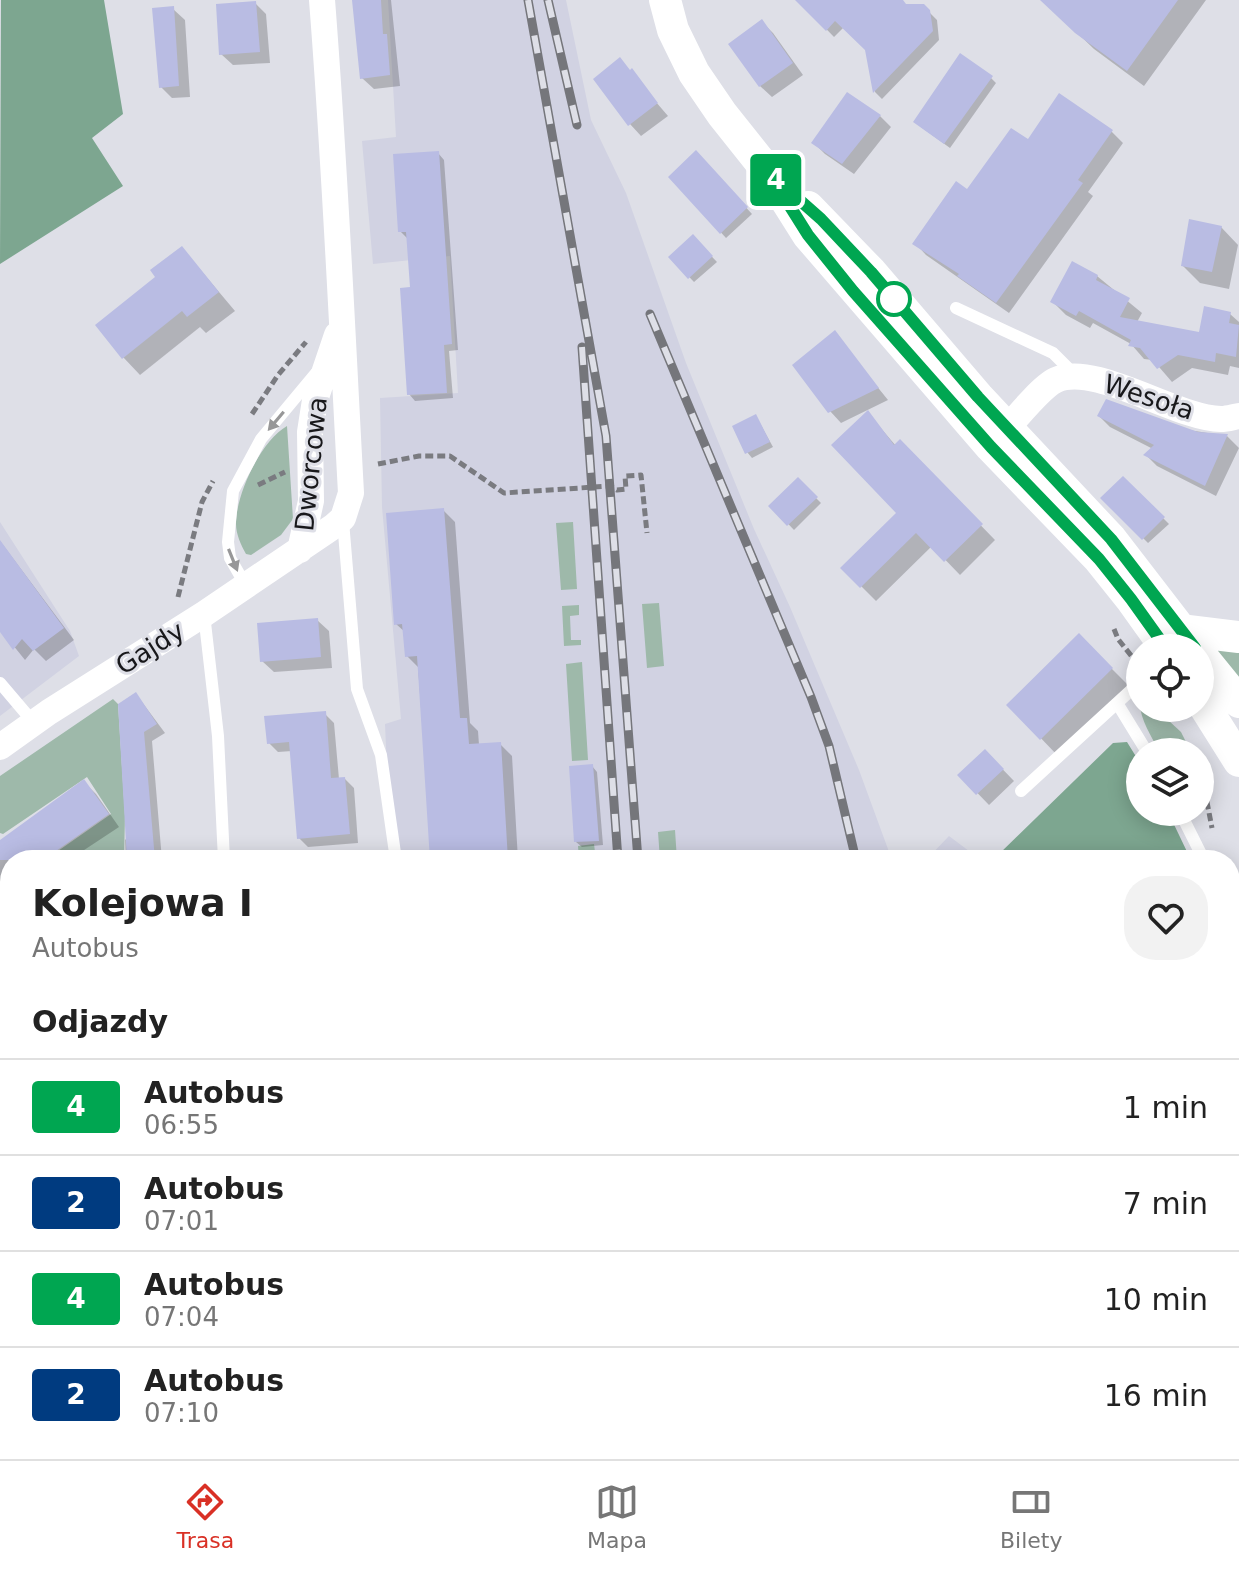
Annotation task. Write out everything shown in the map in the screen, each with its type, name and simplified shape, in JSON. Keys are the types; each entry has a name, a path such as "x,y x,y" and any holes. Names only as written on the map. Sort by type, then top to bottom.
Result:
{"street":[{"name":"Dworcowa","path":"300,550 343,518 351,493 322,0"},
{"path":"665,0 673,30 694,73 769,173 808,235 862,281 999,438 1131,599 1172,634"},
{"name":"Dworcowa","path":"300,550 311,501 310,432 315,400 340,326"},
{"name":"Wesoła","path":"999,438 1056,380 1076,377 1100,380 1178,409 1219,419 1239,416"},
{"name":"Gajdy","path":"0,747 300,550"},
{"path":"1214,641 1239,637"},
{"path":"1214,676 1239,702"},
{"path":"1214,721 1239,761"}],"lane":[{"path":"956,308 1053,353 1076,377"},
{"path":"246,586 230,558 228,542 233,491 261,439 326,361"},
{"path":"343,518 357,689 381,755 395,850"},
{"path":"204,614 218,736 224,850"},
{"path":"0,683 34,723"},
{"path":"1021,791 1126,695"},
{"path":"1117,703 1138,738"},
{"path":"1187,826 1199,850"}],"path":[{"path":"378,464 419,456 450,456 504,493 610,486 617,490 626,489 625,476 641,475 647,533"},
{"path":"254,487 288,471"},
{"path":"1212,826 1213,832"}],"shaded area":[{"path":"388,0 566,0 591,120 626,193 686,363 859,770 888,850 391,850 385,724 401,719 382,507 380,398 458,393 450,256 373,264 362,141 396,137"},
{"path":"0,522 70,631 79,656 0,716"},
{"path":"949,836 968,850 936,850"}],"green space":[{"path":"1,0 104,0 123,114 92,138 123,186 0,264"},
{"path":"287,426 293,519 281,535 251,555 246,554 236,528 240,498 259,455"},
{"path":"573,522 577,589 561,590 556,523"},
{"path":"659,603 664,666 647,668 642,604"},
{"path":"579,605 579,615 570,616 571,640 581,640 581,645 564,646 562,606"},
{"path":"1239,645 1239,688 1214,650"},
{"path":"582,662 588,760 572,761 566,664"},
{"path":"113,699 118,704 124,850 59,850 111,814 87,777 3,834 0,833 0,776"},
{"path":"1144,722 1170,722 1184,738 1152,738"},
{"path":"1126,742 1126,826 1175,826 1186,850 1003,850 1113,743"},
{"path":"675,830 676,850 659,850 658,832"},
{"path":"594,844 595,850 578,850 578,846"}],"building":[{"path":"352,0 381,0 390,75 360,79"},
{"path":"795,0 903,0 906,4 924,4 930,10 933,31 873,93 865,50 835,21 826,31"},
{"path":"1040,0 1178,0 1127,71 1075,33"},
{"path":"256,1 260,52 219,55 216,4"},
{"path":"174,6 179,86 159,88 152,8"},
{"path":"762,19 793,63 759,87 728,44"},
{"path":"960,53 993,76 944,144 913,122"},
{"path":"620,57 658,103 628,126 593,79"},
{"path":"847,92 881,115 842,164 811,143"},
{"path":"1059,93 1113,130 1078,180 1083,183 996,303 957,276 959,274 912,244 956,181 967,189 1011,128 1028,139"},
{"path":"696,150 748,207 720,234 668,177"},
{"path":"439,151 452,344 444,345 447,393 407,395 400,288 410,287 406,232 398,232 393,154"},
{"path":"1189,219 1222,226 1212,272 1181,266"},
{"path":"693,234 713,256 688,279 668,257"},
{"path":"182,246 219,292 187,317 182,311 122,359 95,325 155,277 150,270"},
{"path":"1072,261 1098,275 1096,280 1130,298 1120,317 1199,332 1204,306 1231,312 1229,323 1239,325 1236,357 1216,353 1215,362 1178,355 1157,369 1140,348 1128,346 1131,340 1079,311 1076,316 1050,302"},
{"path":"835,330 879,388 828,413 792,365"},
{"path":"1106,399 1198,432 1228,434 1205,486 1143,455 1154,445 1097,416"},
{"path":"868,410 894,445 900,439 983,524 944,562 916,533 860,588 840,568 896,513 831,445"},
{"path":"756,414 770,442 745,454 732,426"},
{"path":"1123,476 1165,517 1142,540 1100,498"},
{"path":"798,477 818,497 787,526 768,506"},
{"path":"444,508 460,718 467,718 469,744 501,742 507,850 429,850 417,656 405,657 402,624 394,625 386,513"},
{"path":"0,540 64,628 33,651 22,639 13,650 0,632"},
{"path":"318,618 321,657 260,662 257,623"},
{"path":"1079,633 1113,668 1040,740 1006,705"},
{"path":"136,692 157,724 144,732 154,850 126,850 118,704"},
{"path":"326,711 331,778 345,777 350,834 297,839 289,742 267,744 264,716"},
{"path":"985,749 1004,769 976,795 957,775"},
{"path":"593,764 599,841 574,842 569,766"},
{"path":"84,779 109,814 57,850 0,850 0,840"}],"railway":[{"path":"528,0 606,436 637,850"},
{"path":"548,0 577,125"},
{"path":"650,314 811,697 829,746 854,850"},
{"path":"582,347 617,850"}],"bus line":[{"name":"4","path":"1156,634 1099,559 991,447 853,291 808,235 769,173 821,219 871,272 978,397 1111,539 1183,634"}]}
